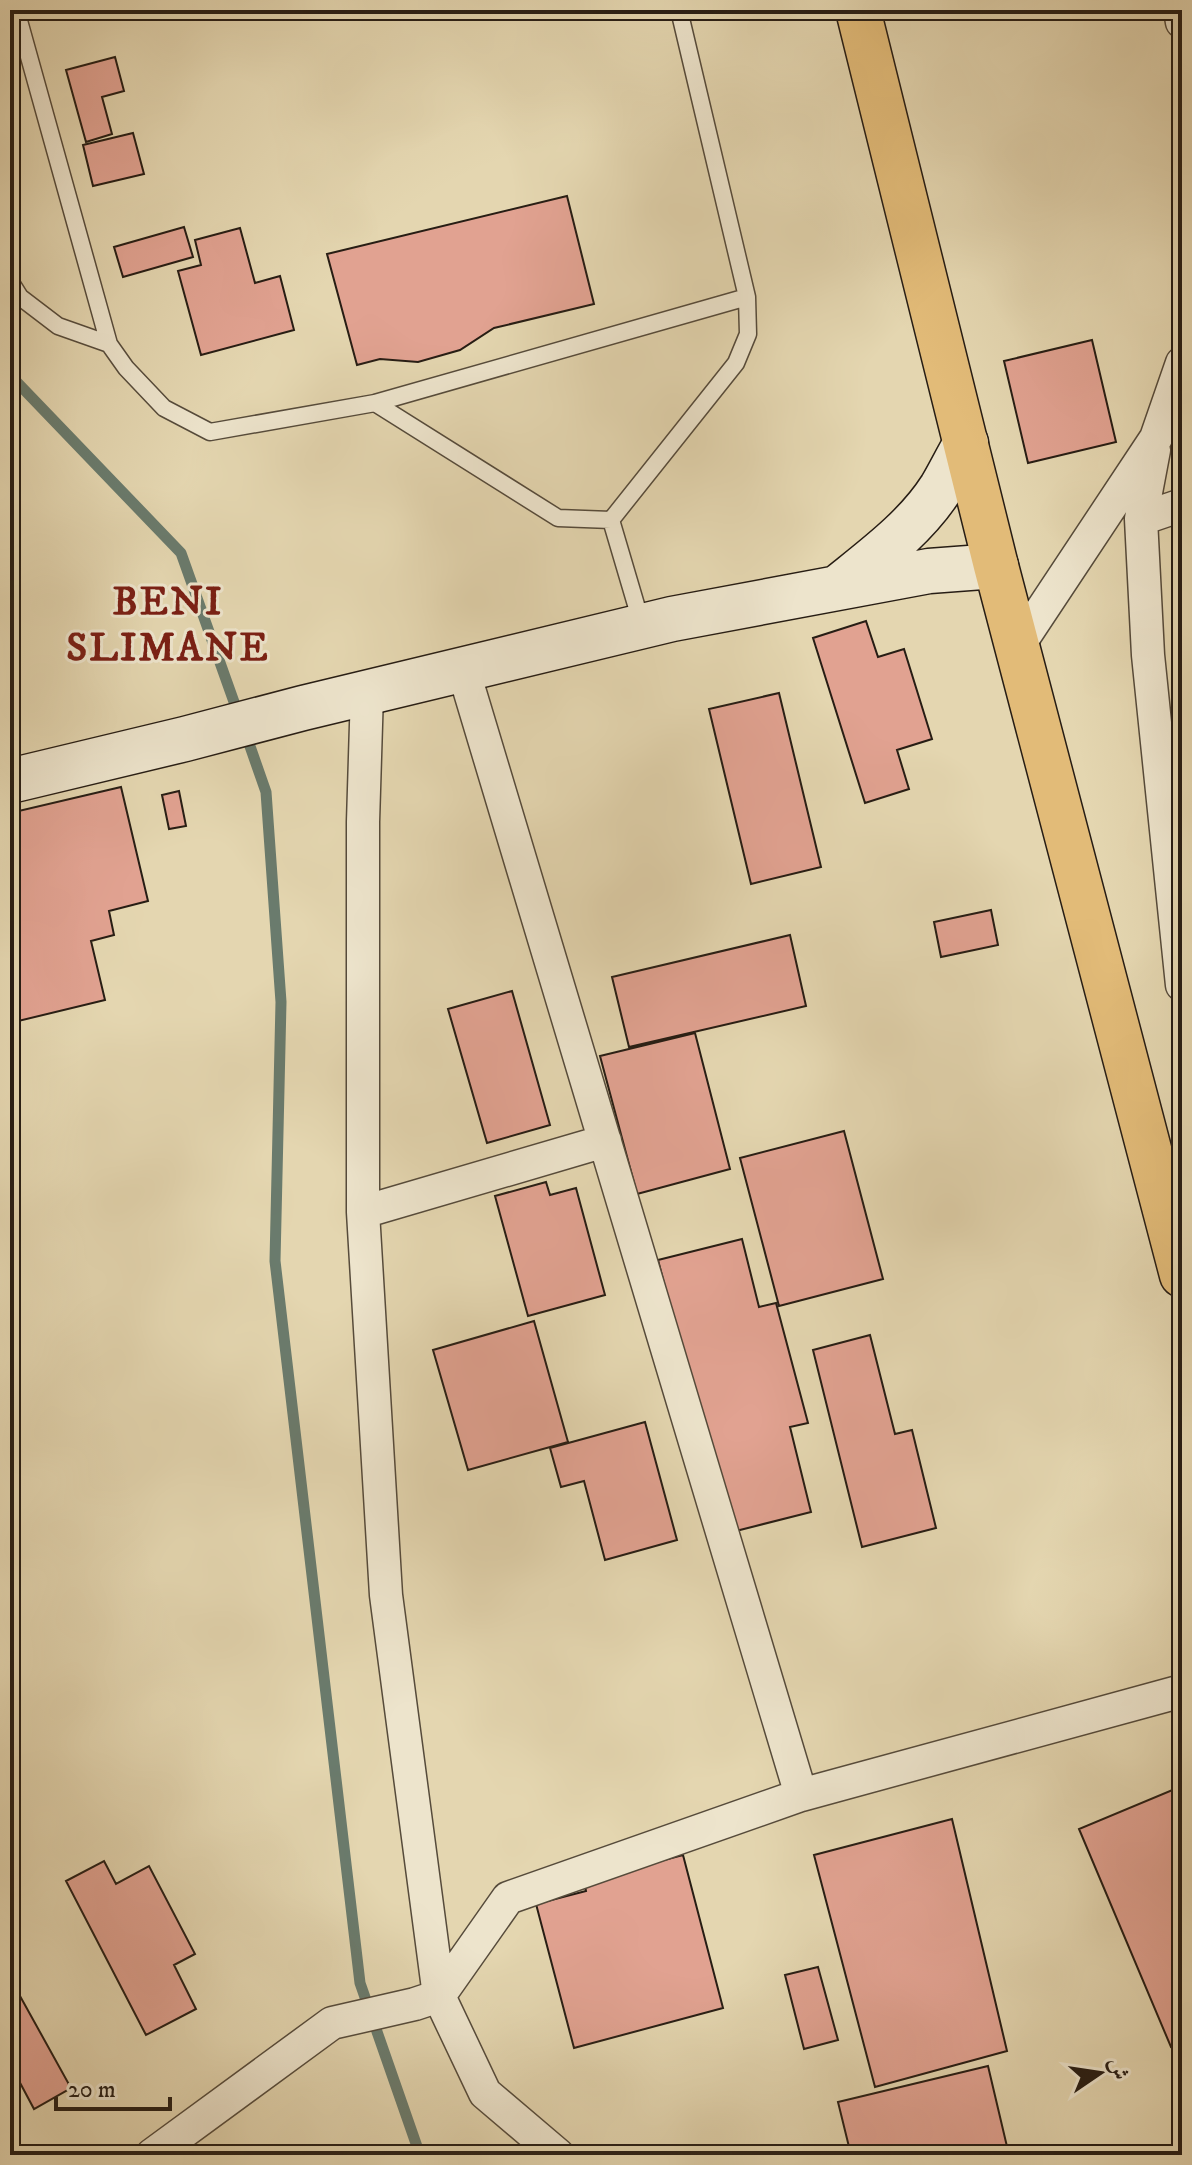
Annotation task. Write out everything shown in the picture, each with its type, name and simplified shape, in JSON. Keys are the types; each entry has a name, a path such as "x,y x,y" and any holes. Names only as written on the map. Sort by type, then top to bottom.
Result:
{"main road":[{"path":"858,10 996,566 1170,1178 1182,1275"}],"street":[{"path":"1180,10 1182,22"},
{"path":"1182,363 1156,438 1141,519 1148,655 1182,985"},
{"path":"1018,646 1156,438"},
{"path":"839,586 893,542 917,517 940,490 966,443"},
{"path":"1141,519 1182,505"},
{"path":"10,781 642,627 839,586 929,571 996,566"},
{"path":"463,669 801,1795"},
{"path":"367,692 363,822 363,1212 386,1595 427,2000 485,2093 558,2155"},
{"path":"363,1212 605,1141"},
{"path":"152,2155 332,2023 427,2000 508,1898 801,1795 1182,1691"}],"lane":[{"path":"16,10 109,344 126,368 164,408 210,432 375,403 747,297"},
{"path":"611,520 736,363 748,334 747,297 679,10"},
{"path":"10,281 20,297 58,326 109,344"},
{"path":"375,403 558,518 611,520"},
{"path":"611,520 642,627"}],"building":[{"path":"115,57 124,91 102,97 112,134 86,142 66,70"},
{"path":"133,133 144,174 93,186 83,145"},
{"path":"567,196 594,304 494,328 460,350 418,362 380,359 357,365 327,254"},
{"path":"184,227 193,257 123,277 114,247"},
{"path":"240,228 255,283 280,276 294,330 201,355 178,271 201,265 195,240"},
{"path":"1092,340 1116,442 1028,463 1004,361"},
{"path":"866,621 878,657 904,649 932,739 897,750 909,789 865,803 813,638"},
{"path":"779,693 821,867 751,884 709,709"},
{"path":"121,787 148,901 109,911 114,935 91,941 105,1000 10,1023 10,813"},
{"path":"179,791 186,826 169,829 162,795"},
{"path":"991,910 998,945 941,957 934,922"},
{"path":"790,935 806,1006 629,1047 612,977"},
{"path":"512,991 550,1125 487,1143 448,1009"},
{"path":"695,1033 730,1169 637,1194 600,1056"},
{"path":"844,1131 883,1279 779,1306 740,1158"},
{"path":"546,1182 550,1195 576,1188 605,1295 528,1316 495,1196"},
{"path":"742,1239 759,1307 776,1303 808,1423 790,1427 811,1512 728,1533 658,1260"},
{"path":"534,1321 568,1442 468,1470 433,1350"},
{"path":"870,1335 895,1434 912,1430 936,1528 862,1547 813,1350"},
{"path":"645,1422 677,1540 605,1560 584,1481 561,1487 550,1448"},
{"path":"1182,1786 1182,2043 1171,2047 1079,1829"},
{"path":"952,1819 1007,2051 875,2087 814,1855"},
{"path":"683,1855 723,2008 574,2048 536,1904 586,1891 584,1881"},
{"path":"104,1861 116,1884 149,1866 195,1954 174,1965 196,2009 146,2035 66,1881"},
{"path":"818,1967 838,2040 804,2049 785,1975"},
{"path":"10,1978 71,2088 34,2109 10,2064"},
{"path":"988,2066 1009,2155 851,2155 838,2102"}],"waterway":[{"path":"10,375 181,553 239,716"},
{"path":"245,732 266,792 281,1002 275,1261 360,1983 420,2155"}],"district":[{"name":"BENI SLIMANE","path":"168,623"}]}
